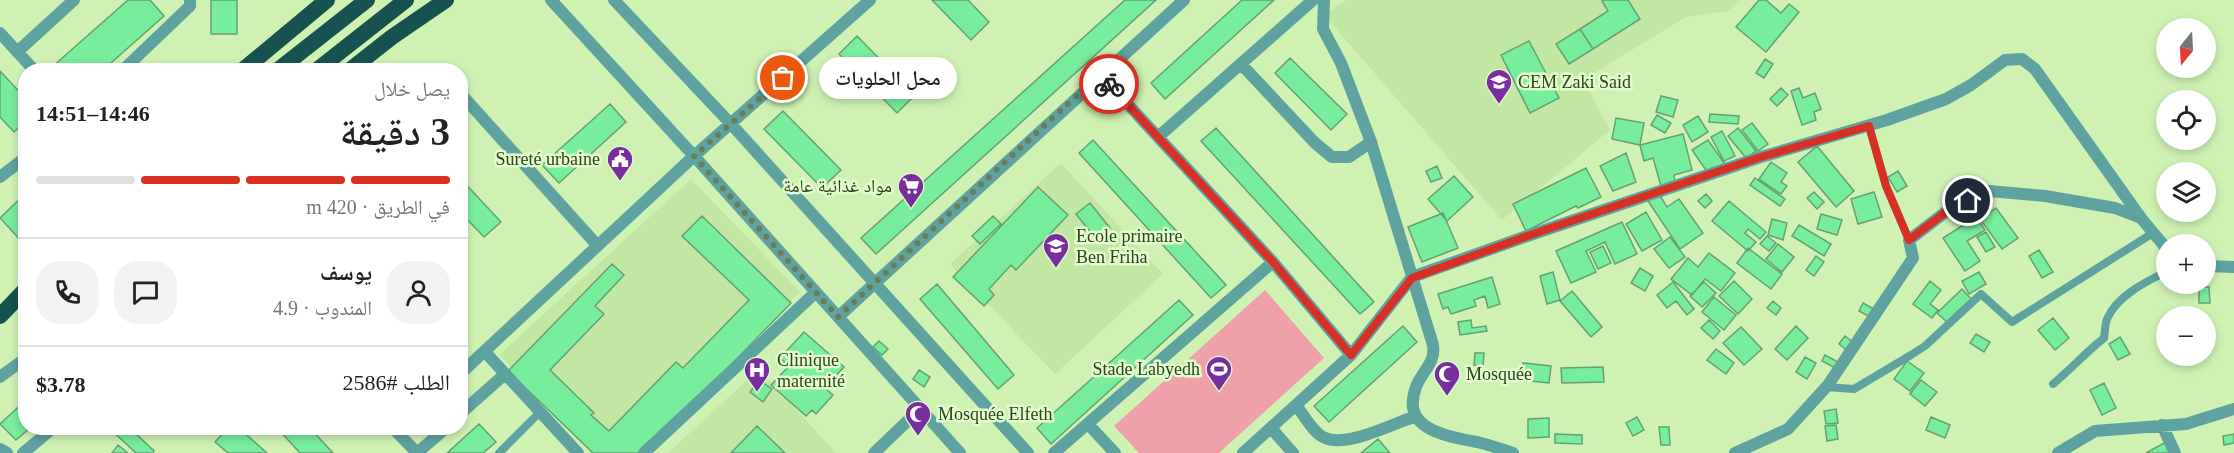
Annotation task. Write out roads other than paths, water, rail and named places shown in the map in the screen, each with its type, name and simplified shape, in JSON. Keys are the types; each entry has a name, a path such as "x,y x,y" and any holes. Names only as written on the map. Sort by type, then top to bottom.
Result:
{"highway":[{"path":"251,63 327,0"},
{"path":"287,63 367,0"},
{"path":"326,63 405,0"},
{"path":"359,63 446,0"},
{"path":"2,313 18,297"},
{"path":"2,313 18,302"}],"street":[{"path":"17,52 74,0"},
{"path":"130,63 190,6 190,0"},
{"path":"551,0 960,453"},
{"path":"614,0 731,124 1028,453"},
{"path":"468,367 694,156 870,0"},
{"path":"838,317 1100,74 1184,0"},
{"path":"1158,137 1313,0"},
{"path":"1324,0 1323,29 1341,63 1371,142 1434,353 1415,391 1412,406 1416,416 1424,425 1436,432 1513,453"},
{"path":"0,33 27,63"},
{"path":"1243,453 1351,355 1412,278 1750,160 1869,126 1946,99 1971,86 2005,60 2022,59 2035,69 2156,237"},
{"path":"1241,64 1315,143 1332,157 1349,157 1371,142"},
{"path":"1100,74 1273,262 1351,355"},
{"path":"468,102 597,245"},
{"path":"0,177 18,163"},
{"path":"1735,453 1788,429 1826,387 1913,258 1909,240 1947,211 1989,191 2045,196 2103,206 2141,218"},
{"path":"1054,453 1273,262"},
{"path":"2216,266 2234,267"},
{"path":"644,453 816,292"},
{"path":"485,352 578,453"},
{"path":"0,378 18,364"},
{"path":"468,407 505,374"},
{"path":"1296,405 1321,436 1334,441 1349,440 1416,416"},
{"path":"874,453 920,409"},
{"path":"2058,453 2079,448 2095,431 2186,424 2234,409"},
{"path":"1088,424 1115,453"},
{"path":"2162,425 2175,453"},
{"path":"1270,428 1293,453"},
{"path":"23,453 45,435"},
{"path":"401,435 417,453 438,435"},
{"path":"0,449 7,453"}],"lane":[{"path":"1869,126 1886,186 1909,240"},
{"path":"1826,387 1854,389 1911,355 1925,346 1981,294 2012,322 2152,233"},
{"path":"2053,384 2071,369 2081,356 2104,338 2106,320 2115,306 2143,283 2156,277"},
{"path":"498,453 540,412"}],"place":[{"name":"محل الحلويات","path":"783,78"},
{"name":"CEM Zaki Said","path":"1499,105"},
{"name":"Sureté urbaine","path":"620,182"},
{"name":"مواد غذائية عامة","path":"911,209"},
{"name":"Ecole primaire Ben Friha","path":"1056,269"},
{"name":"Stade Labyedh","path":"1219,392"},
{"name":"Clinique maternité","path":"757,393"},
{"name":"Mosquée","path":"1447,397"},
{"name":"Mosquée Elfeth","path":"918,437"}]}
